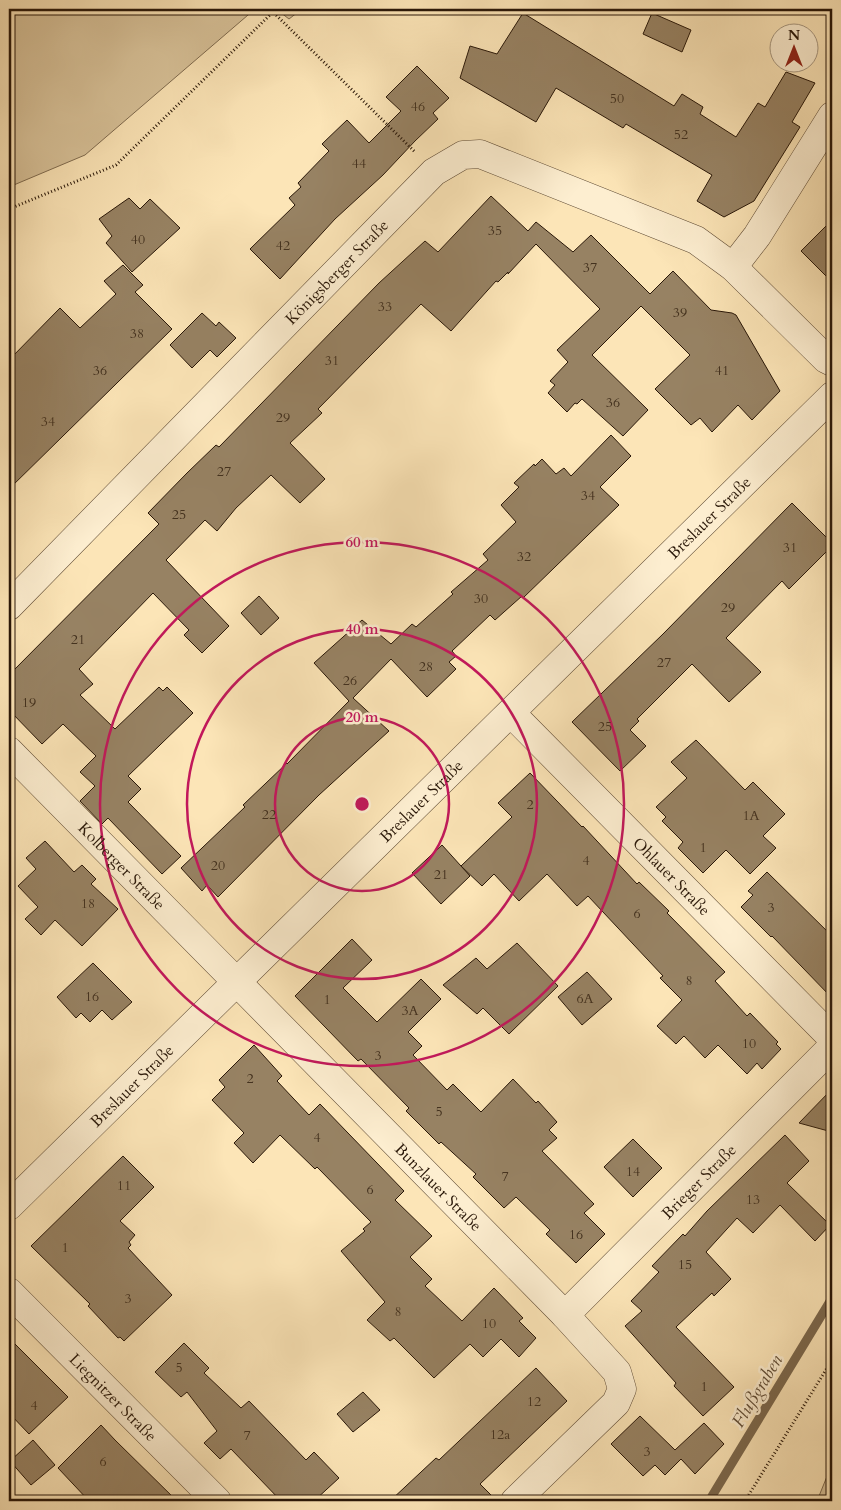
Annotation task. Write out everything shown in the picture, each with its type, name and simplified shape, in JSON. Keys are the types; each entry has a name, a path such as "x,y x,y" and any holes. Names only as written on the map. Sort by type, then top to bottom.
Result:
{"street":[{"path":"733,267 757,236 832,116"},
{"name":"Königsberger Straße","path":"9,606 434,172 463,155 480,154 696,240 733,267 826,359 832,362"},
{"name":"Breslauer Straße","path":"9,1206 832,396"},
{"name":"Ohlauer Straße","path":"511,713 832,1038"},
{"name":"Kolberger Straße","path":"9,751 236,981"},
{"name":"Bunzlauer Straße","path":"236,981 565,1315 618,1372 622,1388 616,1403 515,1501"},
{"name":"Brieger Straße","path":"565,1315 832,1047"},
{"name":"Liegnitzer Straße","path":"9,1292 217,1501"}],"path":[{"path":"269,9 434,172"},
{"path":"9,209 116,165 273,12"},
{"path":"745,1501 832,1360"}],"shaded area":[{"path":"9,9 255,9 85,155 9,187"},
{"path":"276,9 302,9 289,19"},
{"path":"832,1464 832,1501 817,1501"}],"building":[{"path":"523,13 674,106 682,94 703,107 700,114 736,137 758,103 765,107 786,72 815,83 792,122 800,127 754,201 724,217 697,201 712,175 626,124 623,128 556,88 536,122 460,78 470,46 497,54"},
{"path":"652,13 691,30 682,52 643,34"},
{"path":"417,66 449,98 433,113 438,119 383,175 335,219 280,279 250,249 295,205 289,198 301,187 298,183 329,151 322,144 347,120 369,143 401,111 386,97"},
{"path":"491,196 528,231 536,222 573,252 591,235 650,294 673,271 711,310 736,315 780,391 752,420 738,405 712,432 700,418 691,425 655,389 690,355 641,306 592,355 648,410 623,436 582,399 577,404 575,403 567,412 548,393 555,385 550,381 568,362 557,350 600,309 536,244 508,274 508,272 498,282 496,281 451,331 421,304 318,409 322,413 290,443 325,479 300,503 271,475 236,508 217,531 205,520 166,560 229,626 202,653 184,635 189,630 153,593 79,669 93,684 80,695 115,729 159,687 163,691 167,687 193,713 128,776 141,789 128,802 181,856 162,874 108,818 102,824 80,801 95,786 80,772 96,756 63,724 42,744 9,710 9,675 159,524 148,513 187,473 216,445 219,447 379,283 425,241 438,252"},
{"path":"129,198 140,209 150,199 180,228 132,272 106,243 112,236 99,219"},
{"path":"832,220 832,282 801,251"},
{"path":"123,265 143,285 135,292 172,329 9,489 9,360 60,308 80,328 116,294 104,281"},
{"path":"202,313 216,326 219,322 236,338 217,357 210,350 192,368 170,345"},
{"path":"611,435 631,456 600,487 619,505 523,598 522,596 495,620 490,615 452,651 456,656 449,662 456,669 427,697 391,659 353,698 389,731 319,795 218,897 207,885 202,891 181,868 245,807 243,805 287,764 349,701 314,663 362,620 391,644 412,624 416,627 453,594 451,592 488,560 483,554 516,522 501,505 519,487 514,483 542,459 556,474 564,468 571,476"},
{"path":"792,503 832,543 832,546 789,589 782,581 726,638 761,672 729,702 692,664 637,719 639,721 630,730 646,746 620,771 572,722 663,634"},
{"path":"259,596 279,618 261,635 241,613"},
{"path":"696,740 745,790 753,782 785,814 763,836 776,848 750,874 726,850 703,873 678,848 683,842 662,821 666,817 656,807 687,778 671,762"},
{"path":"530,773 637,884 639,882 669,911 667,913 725,972 715,981 747,1016 750,1013 778,1042 776,1044 781,1049 762,1069 757,1063 747,1074 718,1045 705,1058 684,1036 676,1044 657,1026 682,1000 660,978 663,976 588,896 577,906 547,874 519,901 494,874 482,886 461,866 512,817 498,803"},
{"path":"45,841 74,872 82,865 96,879 91,884 118,909 82,946 55,920 41,935 25,919 38,907 18,886 36,869 26,858"},
{"path":"442,845 470,876 441,904 412,873"},
{"path":"767,872 832,936 832,998 741,907 753,895 748,891"},
{"path":"352,939 372,960 343,988 377,1022 421,979 441,999 408,1032 422,1046 413,1055 447,1090 453,1084 481,1112 513,1079 536,1103 538,1101 557,1122 549,1130 557,1138 542,1151 594,1204 584,1213 605,1234 576,1263 546,1234 550,1230 516,1197 504,1208 473,1177 476,1174 441,1142 439,1144 406,1111 409,1108 361,1059 358,1061 295,996"},
{"path":"517,943 558,986 509,1034 483,1008 477,1014 443,985 476,958 487,969"},
{"path":"93,963 132,1002 112,1020 102,1010 90,1022 81,1013 76,1018 57,997"},
{"path":"587,972 612,999 582,1025 558,997"},
{"path":"254,1045 282,1076 277,1081 309,1115 320,1104 404,1191 395,1200 432,1236 410,1257 432,1279 425,1286 462,1321 494,1288 523,1318 519,1321 536,1338 519,1357 501,1339 483,1357 470,1344 434,1378 394,1338 390,1341 367,1320 385,1302 341,1251 365,1231 363,1229 371,1222 317,1167 315,1169 280,1135 253,1163 234,1143 244,1133 212,1100 225,1087 219,1080"},
{"path":"832,1089 832,1132 799,1123"},
{"path":"785,1135 809,1161 787,1183 830,1225 815,1241 780,1205 753,1233 737,1218 706,1252 731,1279 714,1296 712,1293 676,1327 734,1387 703,1416 674,1386 676,1383 625,1326 642,1311 631,1301 659,1272 652,1266 683,1234 685,1236 707,1211"},
{"path":"633,1139 662,1168 633,1197 604,1167"},
{"path":"123,1156 154,1187 120,1221 135,1235 129,1242 131,1245 128,1248 172,1295 124,1341 120,1337 118,1338 88,1306 90,1304 31,1246"},
{"path":"9,1338 68,1397 29,1434 9,1413"},
{"path":"184,1343 209,1368 204,1373 241,1408 249,1401 306,1460 314,1452 339,1478 314,1501 281,1501 231,1449 220,1459 204,1443 217,1431 187,1392 181,1397 155,1372"},
{"path":"536,1368 567,1401 480,1484 497,1501 390,1501 436,1458 439,1460"},
{"path":"363,1392 380,1410 353,1432 337,1414"},
{"path":"640,1416 675,1450 704,1423 724,1444 695,1474 681,1459 665,1475 655,1465 643,1476 611,1444"},
{"path":"101,1425 177,1501 89,1501 58,1468"},
{"path":"33,1440 55,1465 31,1485 10,1461"}],"waterway":[{"name":"Flußgraben","path":"709,1501 832,1298"}]}
